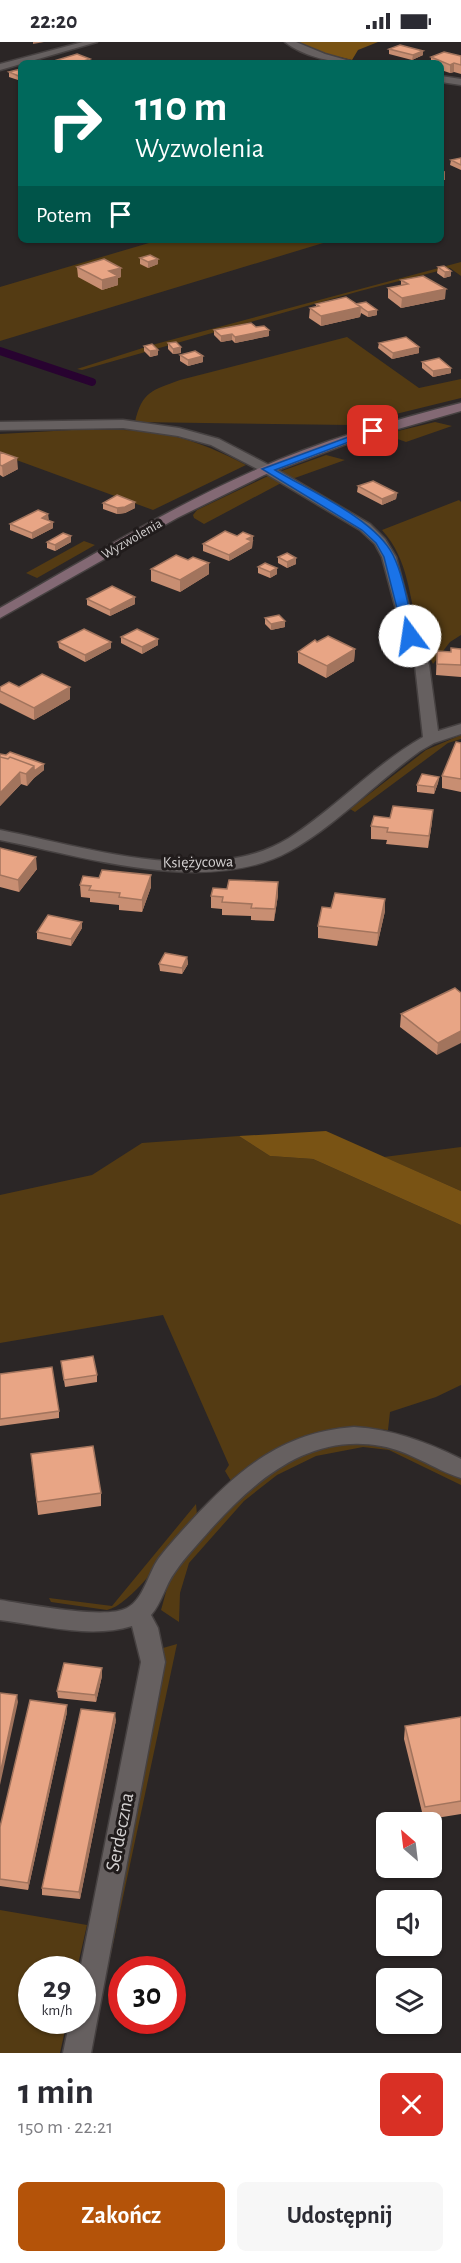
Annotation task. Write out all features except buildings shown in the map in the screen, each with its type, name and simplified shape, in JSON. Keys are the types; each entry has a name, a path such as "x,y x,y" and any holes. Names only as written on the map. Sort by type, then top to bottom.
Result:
{"street":[{"path":"26,60 93,42"},
{"path":"289,42 322,56 340,60"},
{"path":"0,67 18,62"},
{"path":"444,79 461,82"},
{"name":"Wyzwolenia","path":"0,614 188,507 267,469 352,438 461,407"},
{"path":"0,426 123,424 179,432 215,442 267,469 365,527 380,542 389,557 410,636 422,665 431,739"},
{"name":"Księżycowa","path":"0,835 136,861 173,865 216,865 255,859 272,853 307,833 398,760 431,739 461,729"},
{"path":"0,1610 101,1621 123,1620 137,1614 149,1599 166,1566 243,1480 288,1452 332,1437 354,1435 400,1442 461,1469"},
{"name":"Serdeczna","path":"77,2053 153,1662 148,1635 137,1614"}],"shaded area":[{"path":"296,42 378,42 358,50 352,60 327,54"},
{"path":"149,243 323,243 0,341 0,287"},
{"path":"461,262 461,276 450,268 360,291 82,370 77,369 152,345"},
{"path":"347,337 419,388 461,379 461,398 351,425 135,422 145,398 163,386"},
{"path":"435,422 452,426 406,442 392,437 390,433"},
{"path":"72,430 161,433 183,438 246,465 153,510 0,454 0,434"},
{"path":"373,437 397,446 361,455 353,447"},
{"path":"326,455 345,460 292,479 279,472"},
{"path":"268,476 283,482 204,524 194,518 193,515 197,510"},
{"path":"459,500 461,502 461,635 450,642 433,664 419,634 403,566 382,530"},
{"path":"84,541 95,545 37,578 26,573"},
{"path":"461,735 461,739 448,743 355,812 350,809 426,750"},
{"path":"326,1131 461,1191 461,1225 313,1159 270,1156 239,1136"},
{"path":"239,1136 270,1156 313,1159 461,1225 461,1385 436,1397 390,1412 388,1430 343,1430 304,1438 268,1455 231,1481 225,1471 229,1465 163,1315 0,1343 0,1195 92,1175 142,1143"},
{"path":"461,1147 461,1191 384,1157"},
{"path":"344,1443 378,1446 405,1453 461,1478 461,1485 389,1450 363,1447 316,1456 277,1475 244,1501 189,1563 180,1593 179,1622 161,1610 166,1590 179,1564 226,1510 260,1480 279,1467 321,1449"},
{"path":"196,1504 197,1515 167,1554 142,1584 118,1605 107,1610 51,1602 49,1598 112,1606"},
{"path":"177,1644 109,1956 159,1688 163,1648"},
{"path":"0,1910 87,1925 80,1956 18,1956 18,2034 64,2034 60,2053 0,2053"},
{"path":"108,1962 108,1968 99,2010"}],"waterway":[{"path":"0,351 92,382"}],"route":[{"path":"373,431 267,469 365,527 380,542 389,557 396,578 410,636"}]}
